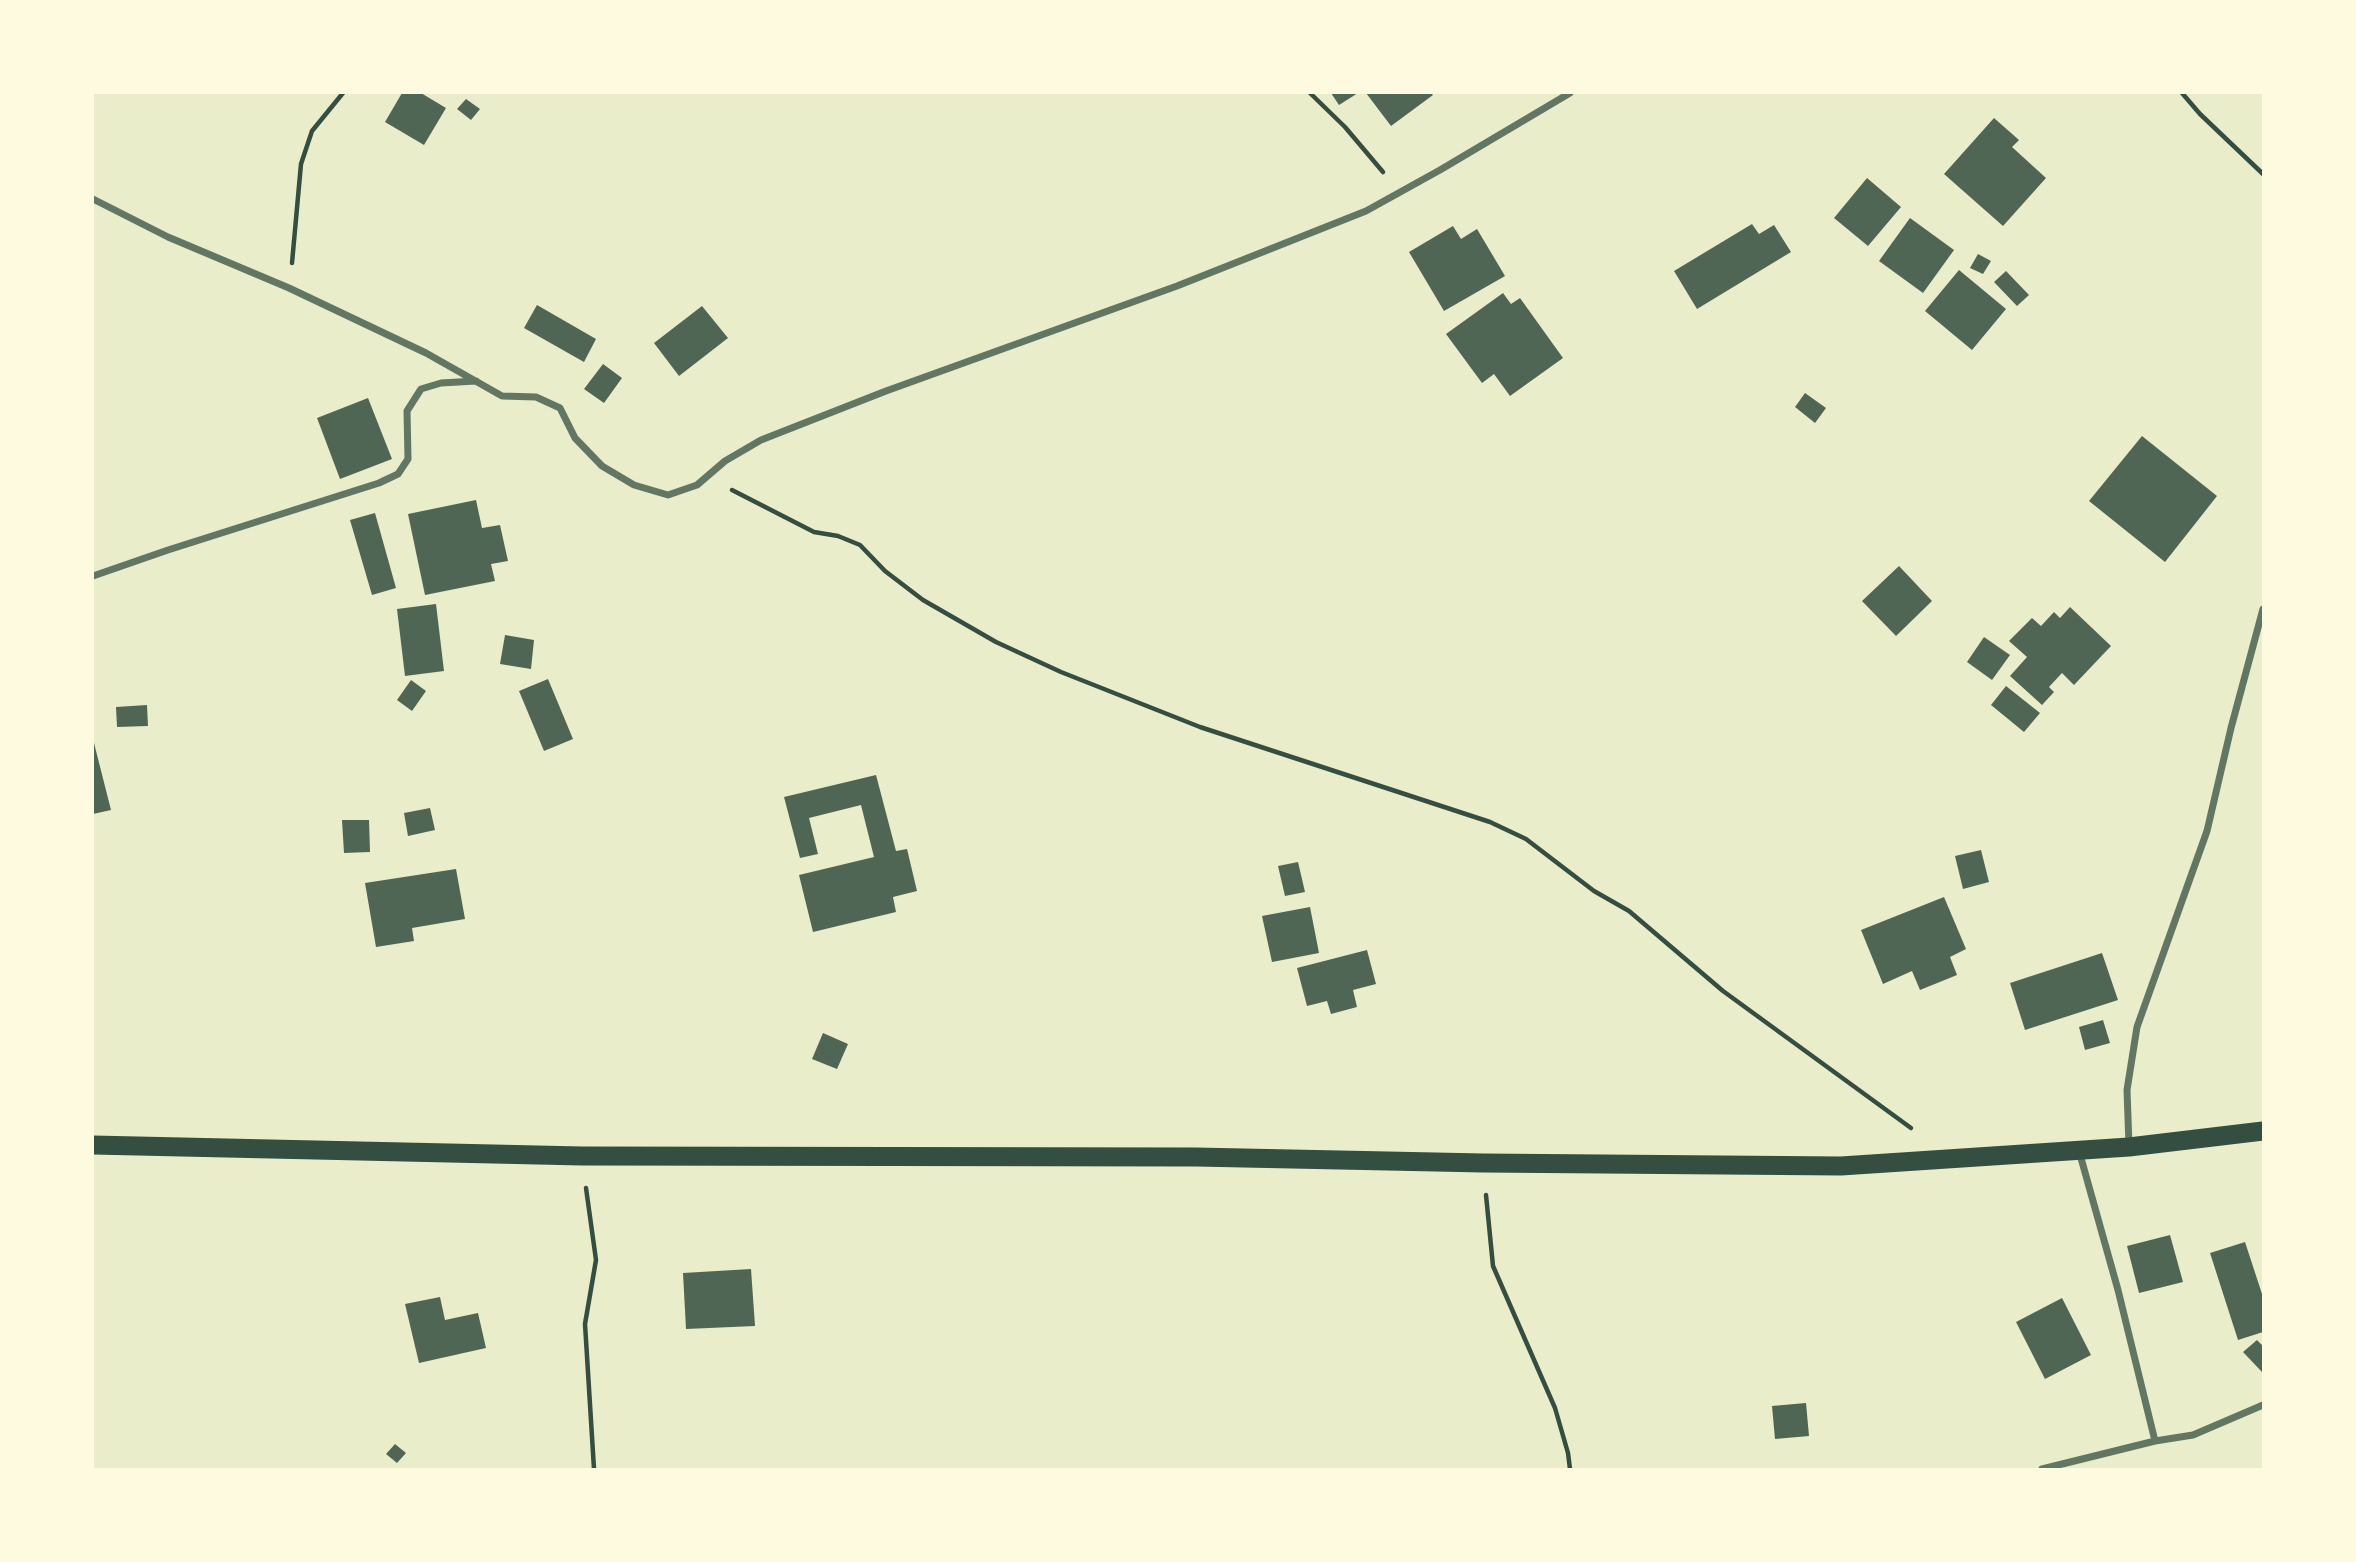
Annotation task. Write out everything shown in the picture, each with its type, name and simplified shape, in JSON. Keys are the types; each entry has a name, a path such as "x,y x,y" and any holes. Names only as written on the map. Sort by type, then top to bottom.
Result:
{"highway":[{"path":"93,1145 582,1156 1196,1157 1842,1166 2129,1147 2263,1131"}],"street":[{"path":"93,199 168,237 289,288 426,353 502,396 536,397 560,408 575,438 602,466 634,485 667,495 697,485 725,461 761,440 886,391 1177,286 1366,211 1570,93"},
{"path":"93,576 379,483 398,474 408,459 407,411 421,389 441,383 477,381"},
{"path":"2129,1147 2127,1090 2137,1027 2207,831 2263,609"},
{"path":"2079,1150 2118,1290 2155,1441"},
{"path":"2042,1469 2155,1441 2193,1435 2263,1405"}],"path":[{"path":"289,288 301,164 312,131 343,93"},
{"path":"1310,93 1367,151 1399,193"},
{"path":"2182,93 2200,114 2263,174"},
{"path":"706,476 814,532 838,536 860,545 885,571 923,600 996,642 1061,672 1200,727 1490,822 1526,839 1594,891 1629,911 1723,991 1951,1158"},
{"path":"582,1156 596,1260 585,1324 594,1469"},
{"path":"1483,1163 1493,1266 1555,1408 1570,1469"}],"building":[{"path":"402,93 421,93 446,108 424,145 385,122"},
{"path":"1331,93 1358,93 1339,105"},
{"path":"1366,93 1431,93 1433,95 1391,126"},
{"path":"466,99 480,109 471,120 457,109"},
{"path":"1994,118 2019,140 2012,147 2046,178 2003,226 1944,174"},
{"path":"1867,178 1901,207 1868,246 1834,218"},
{"path":"1910,218 1954,250 1923,293 1879,261"},
{"path":"1752,224 1759,234 1774,225 1791,252 1697,309 1674,271"},
{"path":"1453,226 1461,239 1477,229 1505,276 1444,311 1409,252"},
{"path":"1978,254 1991,261 1983,274 1970,268"},
{"path":"1959,270 2006,309 1972,350 1925,311"},
{"path":"2006,271 2029,295 2017,306 1994,282"},
{"path":"1503,293 1511,304 1520,298 1563,358 1510,396 1494,374 1482,383 1446,334"},
{"path":"537,305 596,339 584,362 524,328"},
{"path":"702,306 728,338 679,376 654,343"},
{"path":"603,364 622,378 604,403 584,389"},
{"path":"1805,393 1826,408 1815,423 1795,407"},
{"path":"368,398 392,459 340,479 317,418"},
{"path":"2142,436 2217,496 2165,562 2089,501"},
{"path":"476,500 482,528 500,525 508,561 491,564 495,581 425,595 408,514"},
{"path":"375,513 396,588 372,595 350,520"},
{"path":"1899,566 1932,601 1896,636 1862,601"},
{"path":"436,604 444,671 405,676 397,609"},
{"path":"2070,607 2111,646 2074,685 2062,673 2049,687 2054,692 2042,705 2010,676 2027,657 2009,641 2032,618 2041,626 2054,612 2060,618"},
{"path":"505,635 534,640 531,669 500,664"},
{"path":"1984,637 2010,655 1992,680 1967,662"},
{"path":"548,679 573,739 544,751 519,691"},
{"path":"411,680 426,691 412,711 397,700"},
{"path":"2006,686 2040,713 2024,732 1991,705"},
{"path":"147,705 148,726 117,727 116,707"},
{"path":"93,739 111,810 93,814"},
{"path":"876,775 896,851 907,849 917,891 893,897 896,912 813,932 799,875 874,857 861,805 809,818 818,854 800,858 784,797"},
{"path":"430,808 435,830 408,836 404,813"},
{"path":"342,820 369,820 370,852 344,853"},
{"path":"1981,850 1989,882 1963,889 1955,856"},
{"path":"1298,862 1305,892 1285,896 1278,866"},
{"path":"456,869 465,919 412,928 414,941 376,947 365,883"},
{"path":"1944,897 1966,949 1950,957 1957,975 1920,990 1912,971 1883,984 1861,930"},
{"path":"1310,907 1319,953 1272,962 1262,916"},
{"path":"1367,950 1376,984 1353,990 1357,1007 1331,1014 1327,1001 1307,1006 1297,968"},
{"path":"2102,953 2118,1000 2025,1030 2010,983"},
{"path":"2103,1020 2110,1043 2085,1050 2079,1027"},
{"path":"823,1033 848,1044 837,1069 812,1059"},
{"path":"2170,1235 2183,1282 2139,1293 2127,1246"},
{"path":"2245,1242 2263,1297 2263,1332 2238,1340 2210,1253"},
{"path":"751,1269 755,1326 686,1329 683,1273"},
{"path":"440,1297 445,1320 478,1313 486,1348 419,1363 405,1304"},
{"path":"2062,1298 2091,1355 2045,1379 2016,1322"},
{"path":"2257,1340 2263,1346 2262,1372 2243,1352"},
{"path":"1806,1403 1809,1436 1775,1439 1772,1406"},
{"path":"395,1444 406,1453 397,1463 386,1454"}]}
